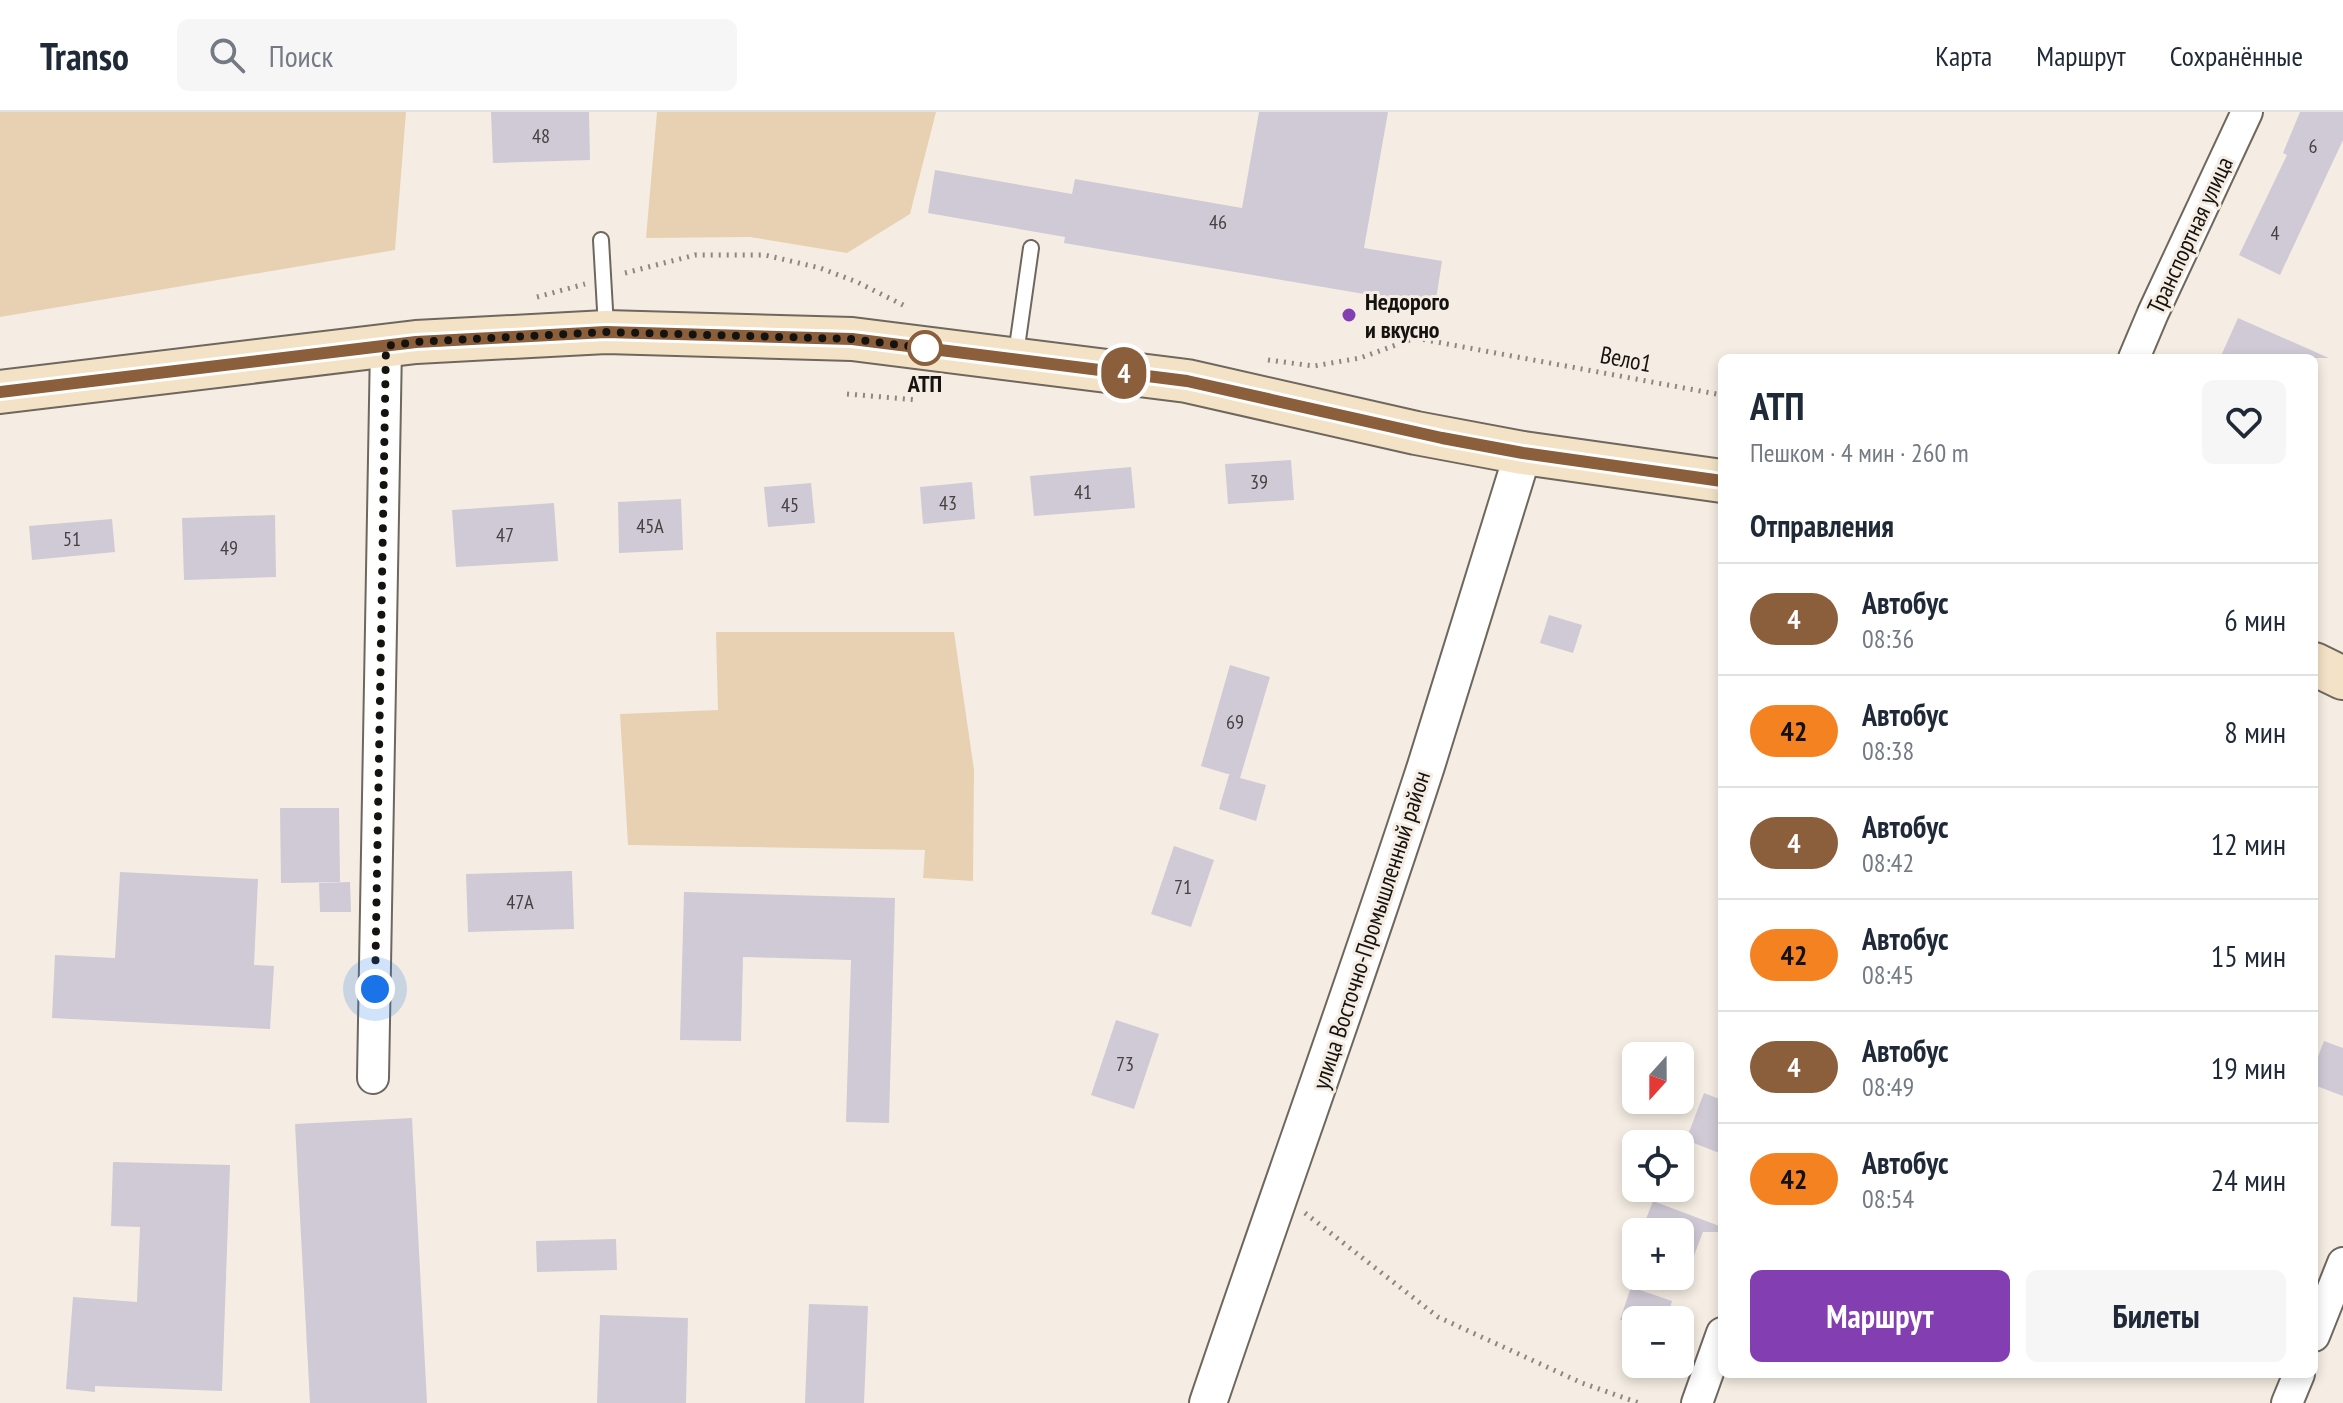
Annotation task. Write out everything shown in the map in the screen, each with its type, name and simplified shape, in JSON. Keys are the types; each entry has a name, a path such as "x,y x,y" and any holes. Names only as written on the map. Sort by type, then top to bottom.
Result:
{"main road":[{"path":"0,392 416,342 606,332 852,339 1187,381 1416,433 1523,453 1718,480"},
{"path":"2318,666 2343,678"}],"street":[{"name":"Транспортная улица","path":"2136,354 2247,112"},
{"path":"373,1078 386,346"},
{"name":"улица Восточно-Промышленный район","path":"1208,1403 1426,766 1523,453"},
{"path":"2318,1326 2343,1263"},
{"path":"1697,1403 1718,1344"},
{"path":"2287,1403 2297,1378"}],"lane":[{"path":"601,240 606,332"},
{"path":"1015,359 1031,248"}],"path":[{"name":"Вело1","path":"1523,358 1718,394"},
{"path":"847,394 918,400"},
{"path":"1279,1192 1438,1317 1582,1383 1639,1403"}],"shaded area":[{"path":"0,112 406,112 395,250 0,317"},
{"path":"657,112 936,112 910,214 847,253 750,237 646,238"},
{"path":"716,632 954,632 974,770 973,881 923,878 925,850 628,845 620,714 718,710"}],"building":[{"path":"491,112 589,112 590,160 493,163"},
{"path":"1259,112 1388,112 1364,248 1442,261 1435,306 1064,243 1065,237 928,213 935,170 1072,194 1075,179 1242,208"},
{"path":"2300,112 2343,112 2343,140 2280,275 2239,255 2287,155 2283,153"},
{"path":"2238,318 2329,358 2318,358 2318,354 2222,354"},
{"path":"1291,460 1294,500 1228,504 1225,464"},
{"path":"1131,467 1135,508 1034,516 1030,476"},
{"path":"972,482 975,519 923,524 920,487"},
{"path":"811,483 815,523 768,527 764,487"},
{"path":"681,499 683,550 619,553 618,502"},
{"path":"554,503 558,561 456,567 452,510"},
{"path":"275,515 276,577 184,580 182,518"},
{"path":"112,519 115,552 32,560 29,526"},
{"path":"1549,615 1582,625 1573,653 1540,643"},
{"path":"1230,665 1270,677 1240,778 1266,785 1256,821 1219,809 1231,775 1201,766"},
{"path":"280,808 339,808 340,882 281,883"},
{"path":"1174,846 1214,860 1191,927 1151,914"},
{"path":"572,871 574,929 468,932 466,874"},
{"path":"120,872 258,879 254,965 274,966 270,1029 52,1018 55,955 115,958"},
{"path":"350,882 351,912 320,912 319,883"},
{"path":"684,892 895,898 889,1123 846,1122 851,960 743,957 741,1041 680,1040"},
{"path":"1116,1020 1159,1034 1134,1109 1091,1095"},
{"path":"2324,1041 2343,1048 2343,1096 2318,1087 2318,1057"},
{"path":"1704,1093 1718,1098 1718,1152 1694,1143 1694,1130 1690,1130"},
{"path":"412,1118 427,1403 310,1403 295,1124"},
{"path":"113,1162 230,1165 222,1391 95,1386 95,1392 66,1389 73,1297 137,1302 140,1227 111,1226"},
{"path":"1653,1202 1718,1225 1718,1232 1703,1232 1694,1256 1694,1218 1646,1218"},
{"path":"616,1239 617,1270 537,1272 536,1241"},
{"path":"1630,1290 1640,1290 1672,1301 1670,1306 1625,1306"},
{"path":"809,1304 868,1306 864,1403 805,1403"},
{"path":"600,1315 688,1318 686,1403 597,1403"}],"bus line":[{"name":"4","path":"0,392 416,342 606,332 852,339 1187,381 1442,438 1523,453 1718,480"}],"place":[{"name":"Недорого и вкусно","path":"1349,315"},
{"name":"АТП","path":"925,348"}],"route":[{"path":"375,989 386,346 606,332 852,339 933,349 925,348"}]}
